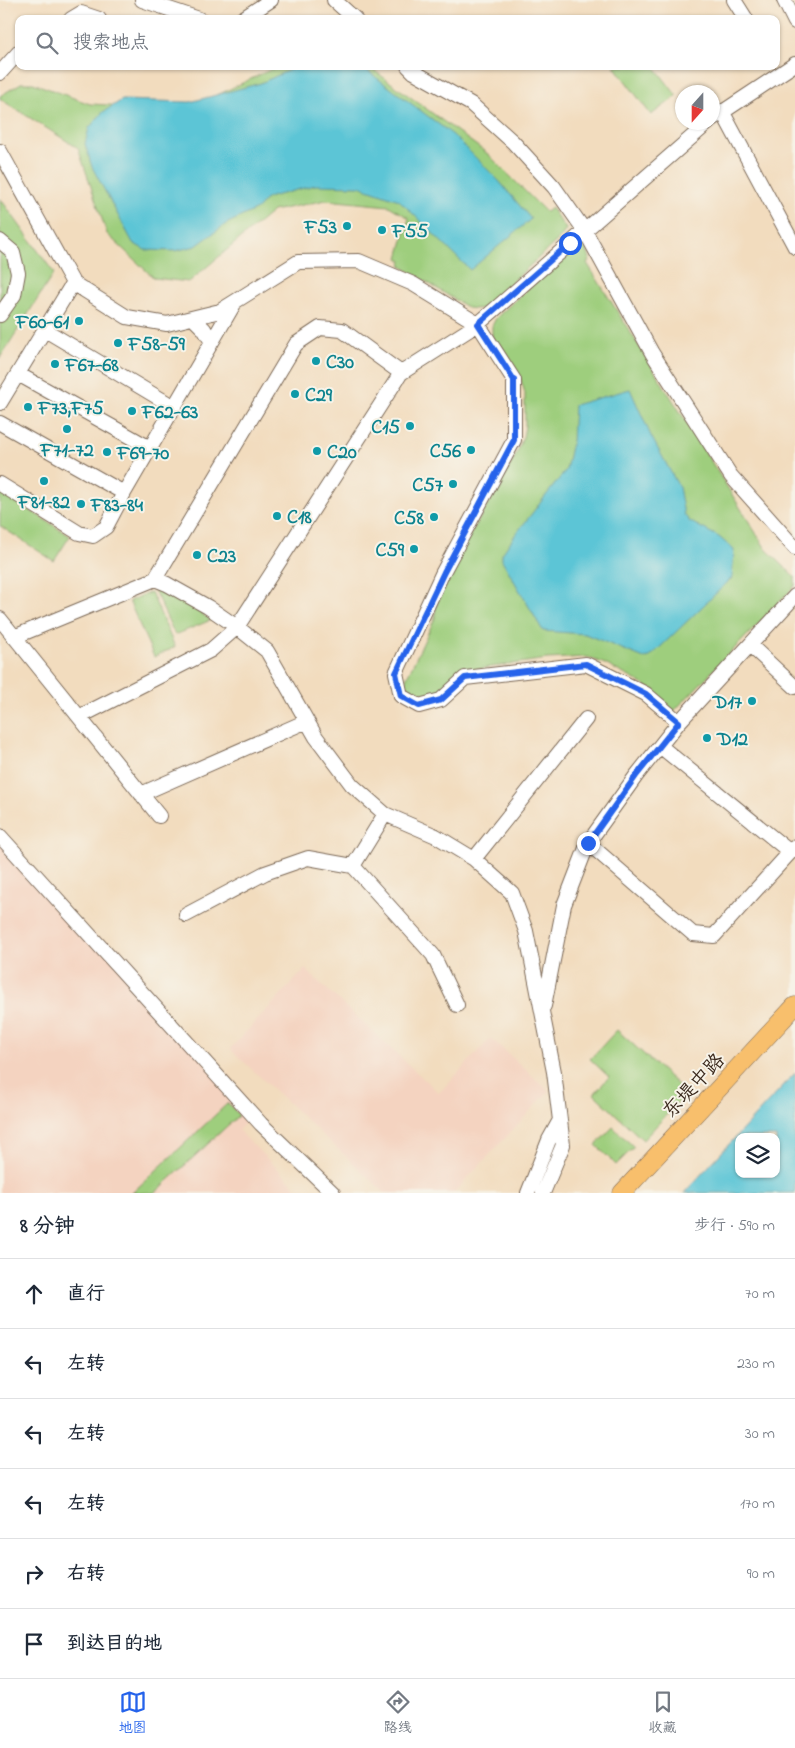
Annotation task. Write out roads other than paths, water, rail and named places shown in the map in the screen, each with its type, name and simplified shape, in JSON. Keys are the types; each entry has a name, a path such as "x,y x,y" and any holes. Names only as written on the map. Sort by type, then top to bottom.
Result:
{"main road":[{"name":"东堤中路","path":"622,1193 795,1006"},
{"name":"东堤中路","path":"638,1193 795,1022"}],"street":[{"path":"142,0 187,15"},
{"path":"248,15 271,0"},
{"path":"334,0 350,15"},
{"path":"734,0 743,15"},
{"path":"784,0 795,22"},
{"path":"0,73 15,56"},
{"path":"780,68 795,64"},
{"path":"412,70 471,104 513,142 554,187 584,231 652,352 731,476 795,548"},
{"path":"720,113 777,70"},
{"path":"720,120 795,247"},
{"path":"79,717 211,650 238,627 402,373 478,324 700,130"},
{"path":"0,151 73,283 127,317 166,324 193,318 220,311 298,262 359,261 413,284 478,324 514,380 514,440 444,572 396,673 401,696 419,706 441,700 465,678 586,664 646,694 679,722"},
{"path":"0,241 12,252 18,273 14,295 0,315"},
{"path":"0,403 73,283"},
{"path":"0,484 79,533 93,536 106,527 235,302"},
{"path":"193,318 204,329 212,342"},
{"path":"14,637 155,579 296,344 320,328 342,330 402,373"},
{"path":"45,330 174,407"},
{"path":"18,374 150,448"},
{"path":"0,423 124,493"},
{"path":"155,579 200,602 238,627 267,651 316,737 352,785 385,814 436,836 474,859 512,893 526,931 543,1014 554,1072 563,1145 543,1193"},
{"path":"543,1014 564,905 588,843 636,776 679,722 795,596"},
{"path":"0,619 159,816"},
{"path":"750,645 795,687"},
{"path":"474,859 586,719"},
{"path":"141,794 307,721"},
{"path":"588,843 693,934 714,936 792,849 660,746"},
{"path":"353,866 385,814"},
{"path":"0,836 261,1124 333,1193"},
{"path":"186,915 265,873 308,858 353,866 433,955 457,1005"},
{"path":"528,1193 549,1140 559,1122"}],"water":[{"path":"289,70 366,70 453,135 499,181 531,219 470,270 399,200 359,186 315,185 267,198 257,209 226,224 196,246 175,251 145,250 133,243 92,167 85,144 89,128 103,112 122,100 190,102 261,83"},
{"path":"630,389 651,436 679,487 684,514 689,521 719,537 734,550 732,578 650,657 644,658 585,634 543,631 502,560 502,554 515,535 566,470 572,442 574,405"},
{"path":"795,1073 795,1193 684,1193 735,1138 735,1178 780,1178 780,1133 740,1133"}],"place":[{"name":"F53","path":"347,226"},
{"name":"F55","path":"382,230"},
{"name":"F60-61","path":"79,321"},
{"name":"F58-59","path":"118,343"},
{"name":"C30","path":"316,361"},
{"name":"F67-68","path":"55,364"},
{"name":"C29","path":"295,394"},
{"name":"F73,F75","path":"28,407"},
{"name":"F62-63","path":"132,411"},
{"name":"C15","path":"410,426"},
{"name":"F71-72","path":"67,429"},
{"name":"C56","path":"471,450"},
{"name":"C20","path":"317,451"},
{"name":"F69-70","path":"107,452"},
{"name":"F81-82","path":"44,481"},
{"name":"C57","path":"453,484"},
{"name":"F83-84","path":"81,504"},
{"name":"C18","path":"277,516"},
{"name":"C58","path":"434,517"},
{"name":"C59","path":"414,549"},
{"name":"C23","path":"197,555"},
{"name":"D17","path":"752,701"},
{"name":"D12","path":"707,738"}]}
